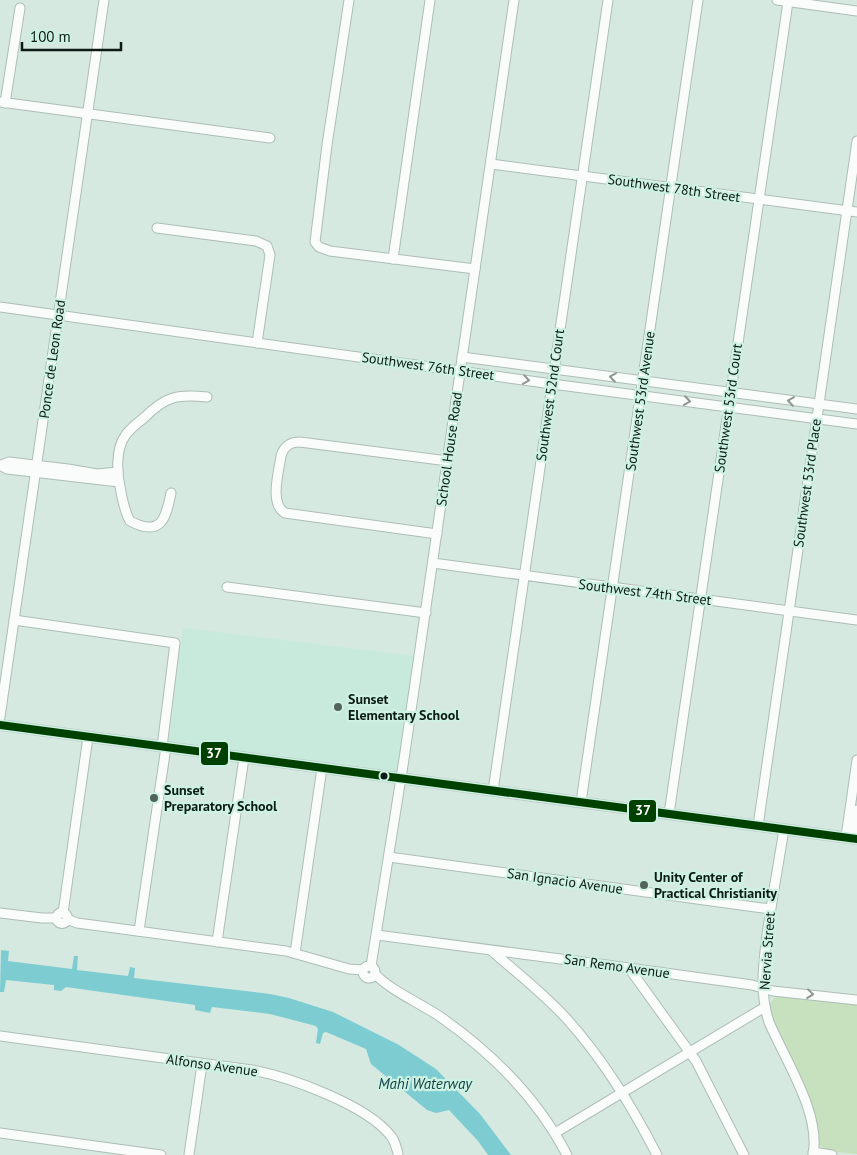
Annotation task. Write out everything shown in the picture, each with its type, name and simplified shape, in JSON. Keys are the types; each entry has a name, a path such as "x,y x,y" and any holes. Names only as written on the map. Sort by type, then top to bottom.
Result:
{"main road":[{"path":"0,725 852,838"}],"street":[{"name":"Ponce de Leon Road","path":"0,717 104,0"},
{"path":"349,0 321,190 315,236 317,245 330,251 475,270"},
{"path":"393,259 430,0"},
{"name":"School House Road","path":"370,970 426,614 514,0"},
{"name":"Southwest 52nd Court","path":"493,791 608,0"},
{"name":"Southwest 53rd Avenue","path":"581,802 698,0"},
{"path":"778,0 857,11"},
{"name":"Southwest 53rd Court","path":"669,814 788,2"},
{"path":"20,8 3,103 270,138"},
{"name":"Southwest 53rd Place","path":"758,826 857,141"},
{"name":"Southwest 78th Street","path":"490,164 857,212"},
{"path":"157,228 256,242 267,246 270,255 257,343"},
{"name":"Southwest 76th Street","path":"0,307 552,384 857,424"},
{"name":"Southwest 76th Street","path":"462,357 857,409"},
{"path":"171,493 167,513 163,521 156,525 147,526 139,525 129,520 119,482 119,451 121,442 126,434 156,406 172,398 185,395 207,397"},
{"path":"437,534 297,516 281,511 276,500 281,456 288,444 305,442 448,462"},
{"path":"1,465 7,469 36,469 73,473 119,482"},
{"path":"92,476 118,472"},
{"name":"Southwest 74th Street","path":"433,564 857,620"},
{"path":"227,587 426,614"},
{"path":"14,620 175,643 164,747 138,931"},
{"path":"62,917 88,737"},
{"path":"217,942 244,758"},
{"path":"852,838 857,760"},
{"path":"295,953 322,768"},
{"path":"852,838 857,810"},
{"name":"Nervia Street","path":"784,829 770,909 762,988 765,1007 773,1031 808,1109 813,1135 813,1154"},
{"name":"San Ignacio Avenue","path":"389,857 770,909"},
{"path":"0,913 42,918 62,917 77,923 295,953 349,969 370,970 387,984 442,1018 494,1059 526,1095 555,1133 567,1155"},
{"name":"San Remo Avenue","path":"377,935 857,1000"},
{"path":"492,950 565,1017 592,1050 622,1092 656,1155"},
{"path":"629,968 690,1052 744,1155"},
{"path":"555,1133 765,1007"},
{"name":"Alfonso Avenue","path":"0,1036 269,1074 332,1097 362,1113 385,1130 393,1139 398,1153"},
{"path":"189,1155 202,1064"},
{"path":"0,1134 161,1155"},
{"path":"813,1154 832,1155"}],"shaded area":[{"path":"183,628 414,656 398,773 169,742"},
{"path":"777,995 857,1003 857,1154 828,1151 819,1145 813,1108 769,1010 769,1005"}],"water":[{"name":"Mahi Waterway","path":"1,950 9,951 8,961 72,969 74,956 78,956 77,970 128,976 130,967 135,968 134,978 270,994 333,1012 399,1045 436,1069 480,1114 511,1155 488,1155 478,1141 449,1110 436,1113 427,1110 371,1064 366,1049 326,1032 323,1033 320,1044 316,1043 318,1029 316,1026 270,1014 212,1007 210,1013 195,1010 195,1005 66,987 61,991 54,990 54,985 6,980 4,992 0,992"}],"transit line":[{"name":"37","path":"0,725 857,839"}],"place":[{"name":"Sunset Elementary School","path":"338,707"},
{"name":"Sunset Preparatory School","path":"154,798"},
{"name":"Unity Center of Practical Christianity","path":"644,885"}]}
